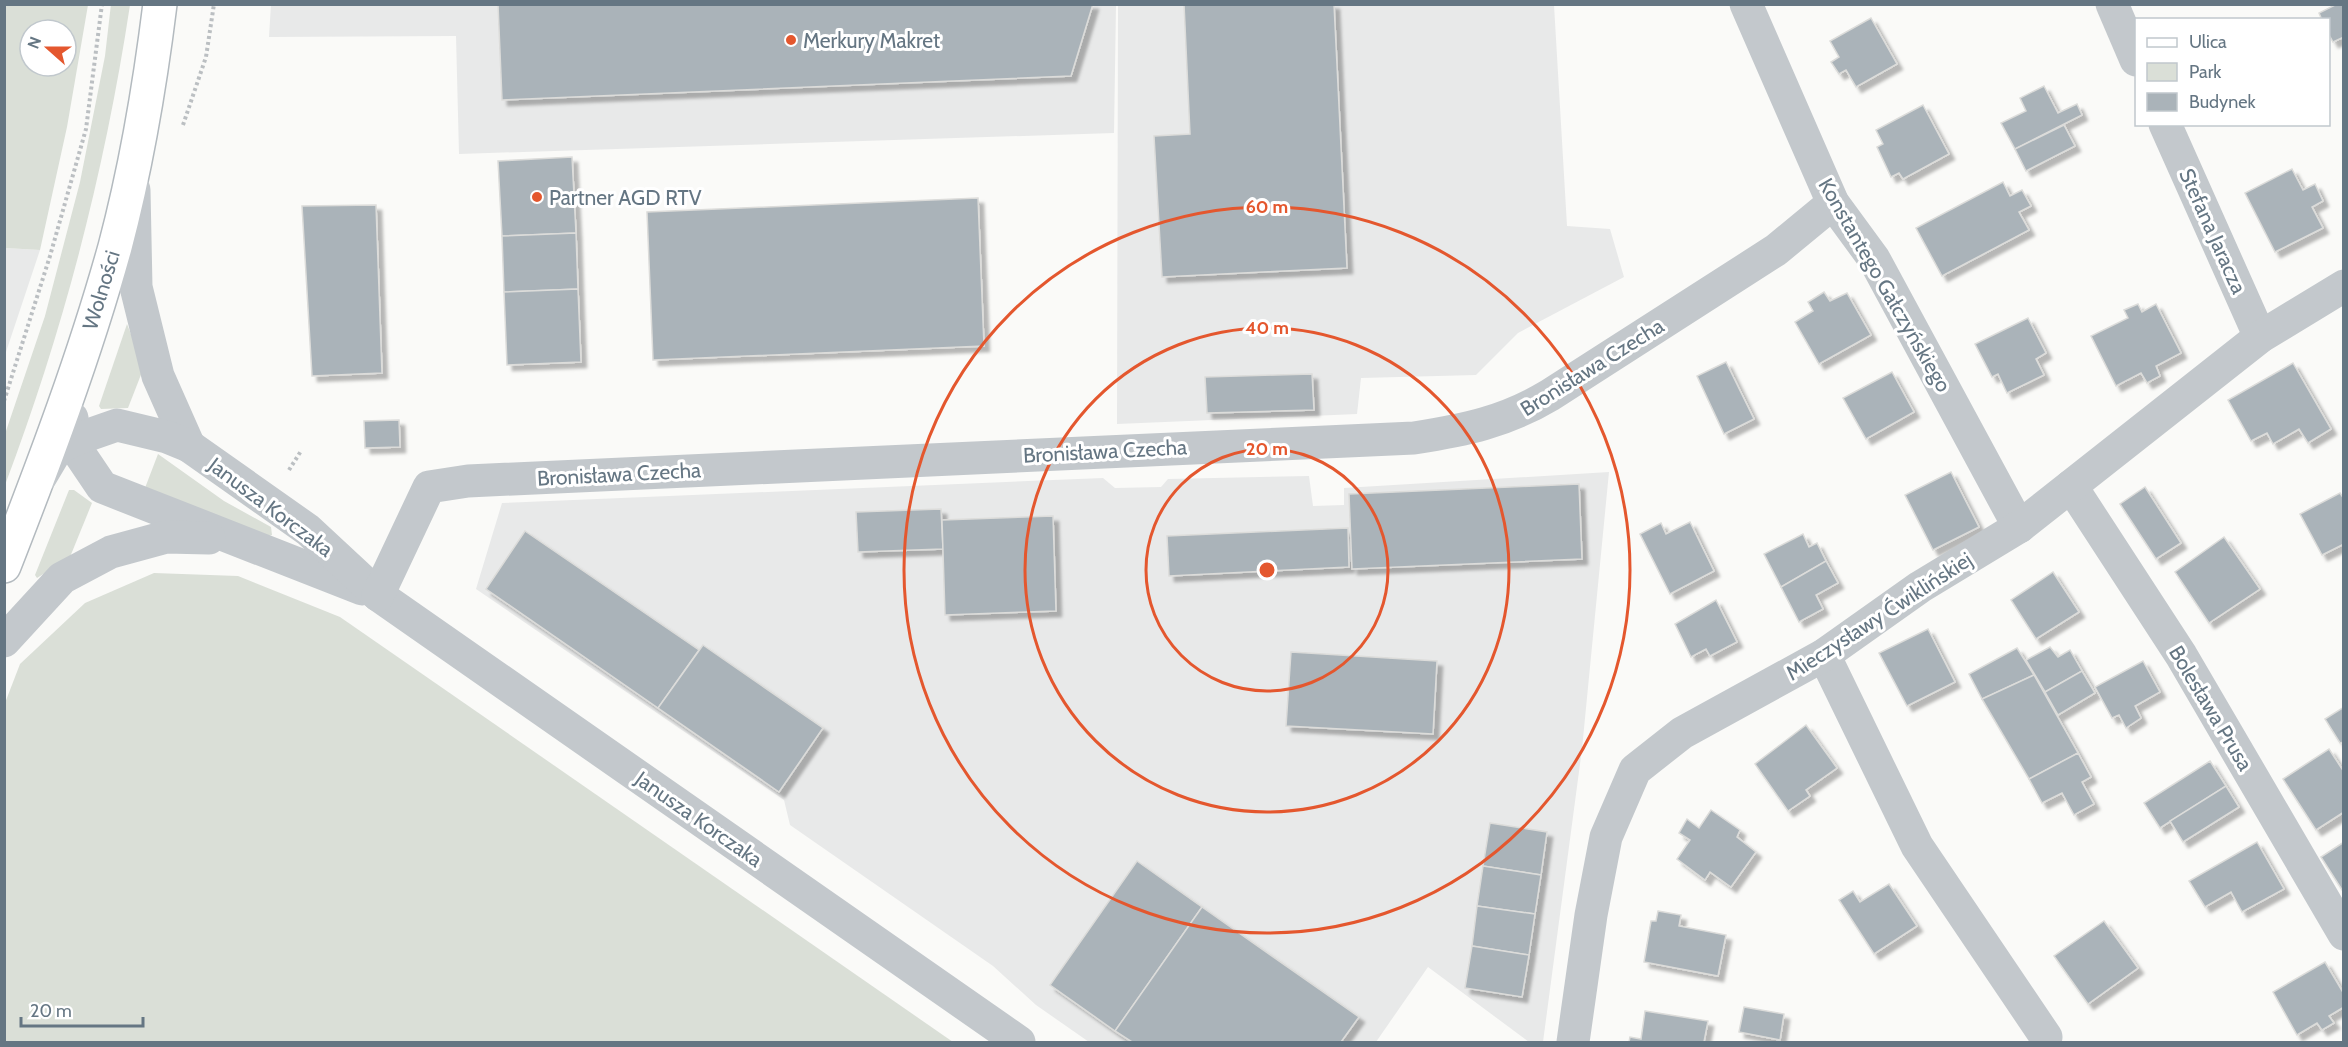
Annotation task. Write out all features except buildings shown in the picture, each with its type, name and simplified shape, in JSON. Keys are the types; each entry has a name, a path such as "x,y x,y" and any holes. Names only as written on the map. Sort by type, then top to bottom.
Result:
{"main road":[{"name":"Wolności","path":"4,566 81,358 115,246 133,167 153,59 160,4"}],"street":[{"name":"Konstantego Gałczyńskiego","path":"1746,4 1833,203 1874,259 2019,527"},
{"path":"2112,4 2135,58"},
{"name":"Stefana Jaracza","path":"2166,126 2260,337"},
{"name":"Janusza Korczaka","path":"133,167 136,288 158,376 189,446"},
{"name":"Bronisława Czecha","path":"378,595 429,488 468,481 1414,438 1471,429 1520,413 1550,395 1776,250 1833,203"},
{"name":"Mieczysławy Ćwiklińskiej","path":"1573,1042 1606,837 1635,770 1682,733 1824,656 1920,587 2019,527 2260,337 2343,286"},
{"name":"Janusza Korczaka","path":"81,358 70,405 75,447 102,487 378,595"},
{"name":"Janusza Korczaka","path":"37,482 57,449 74,440 117,425 167,437 189,446 308,530 378,595 1019,1042"},
{"name":"Bolesława Prusa","path":"2071,486 2181,655 2343,934"},
{"name":"Janusza Korczaka","path":"4,641 62,578 111,552 166,537 233,538"},
{"path":"1824,656 1917,846 2046,1037"}],"path":[{"path":"4,401 50,256 86,129 102,4"},
{"path":"180,134 206,57 214,4"}],"shaded area":[{"path":"271,4 1116,5 1114,133 459,154 456,36 269,37"},
{"path":"1118,5 1554,5 1567,226 1610,229 1624,277 1518,333 1476,375 1361,378 1357,414 1117,424"},
{"path":"4,248 40,250 5,355"},
{"path":"1609,472 1582,749 1543,1042 1529,1042 1428,967 1376,1042 1089,1042 1036,1005 993,966 790,825 784,800 476,589 502,503 1103,478 1115,488 1161,487 1168,479 1309,476 1313,506 1344,505 1344,488"}],"green space":[{"path":"5,4 88,5 78,63 78,18 18,18 18,78 75,78 40,250 5,248"},
{"path":"111,4 130,5 120,67 95,188 64,308 5,485 5,434 45,316 80,182 105,56"},
{"path":"127,324 144,367 128,408 101,409 99,406"},
{"path":"158,454 224,501 271,527 272,535 268,536 145,488"},
{"path":"69,490 74,490 92,503 70,557 37,578 35,575"},
{"path":"154,573 238,576 340,617 953,1042 5,1042 5,703 20,664 85,603"}],"place":[{"name":"Merkury Makret","path":"791,40"},
{"name":"Partner AGD RTV","path":"537,197"}]}
